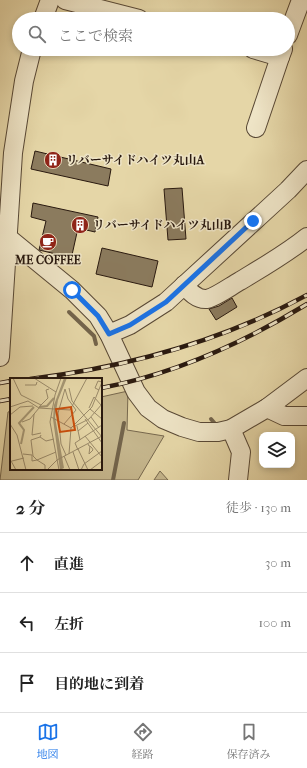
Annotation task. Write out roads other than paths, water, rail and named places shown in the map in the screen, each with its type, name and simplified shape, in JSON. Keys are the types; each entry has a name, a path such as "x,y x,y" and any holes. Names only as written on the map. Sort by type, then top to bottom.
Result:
{"street":[{"path":"45,12 50,0"},
{"path":"66,0 112,12"},
{"path":"295,16 301,0"},
{"path":"0,357 4,235 13,153 24,81 30,56"},
{"path":"256,128 280,56"},
{"path":"109,334 130,325 166,302 288,190 307,170"},
{"path":"4,235 72,290 98,316 109,334 136,392 148,408 163,420 198,432 218,432 231,429 267,408 307,378"},
{"path":"184,285 194,296 208,299 229,288 290,250 307,237"},
{"path":"267,408 284,416 307,416"},
{"path":"231,429 240,452 238,480"}],"waterway":[{"path":"69,312 94,336 96,344"},
{"path":"211,419 217,426"},
{"path":"113,480 124,423"}],"railway":[{"path":"37,378 138,360 173,350 241,326 274,312 307,295"},
{"path":"102,388 128,382 182,366 258,332 307,304"},
{"path":"0,383 10,381"},
{"path":"0,401 10,399"}],"place":[{"name":"リバーサイドハイツ丸山A","path":"53,160"},
{"name":"リバーサイドハイツ丸山B","path":"80,225"},
{"name":"ME COFFEE","path":"48,242"}]}
